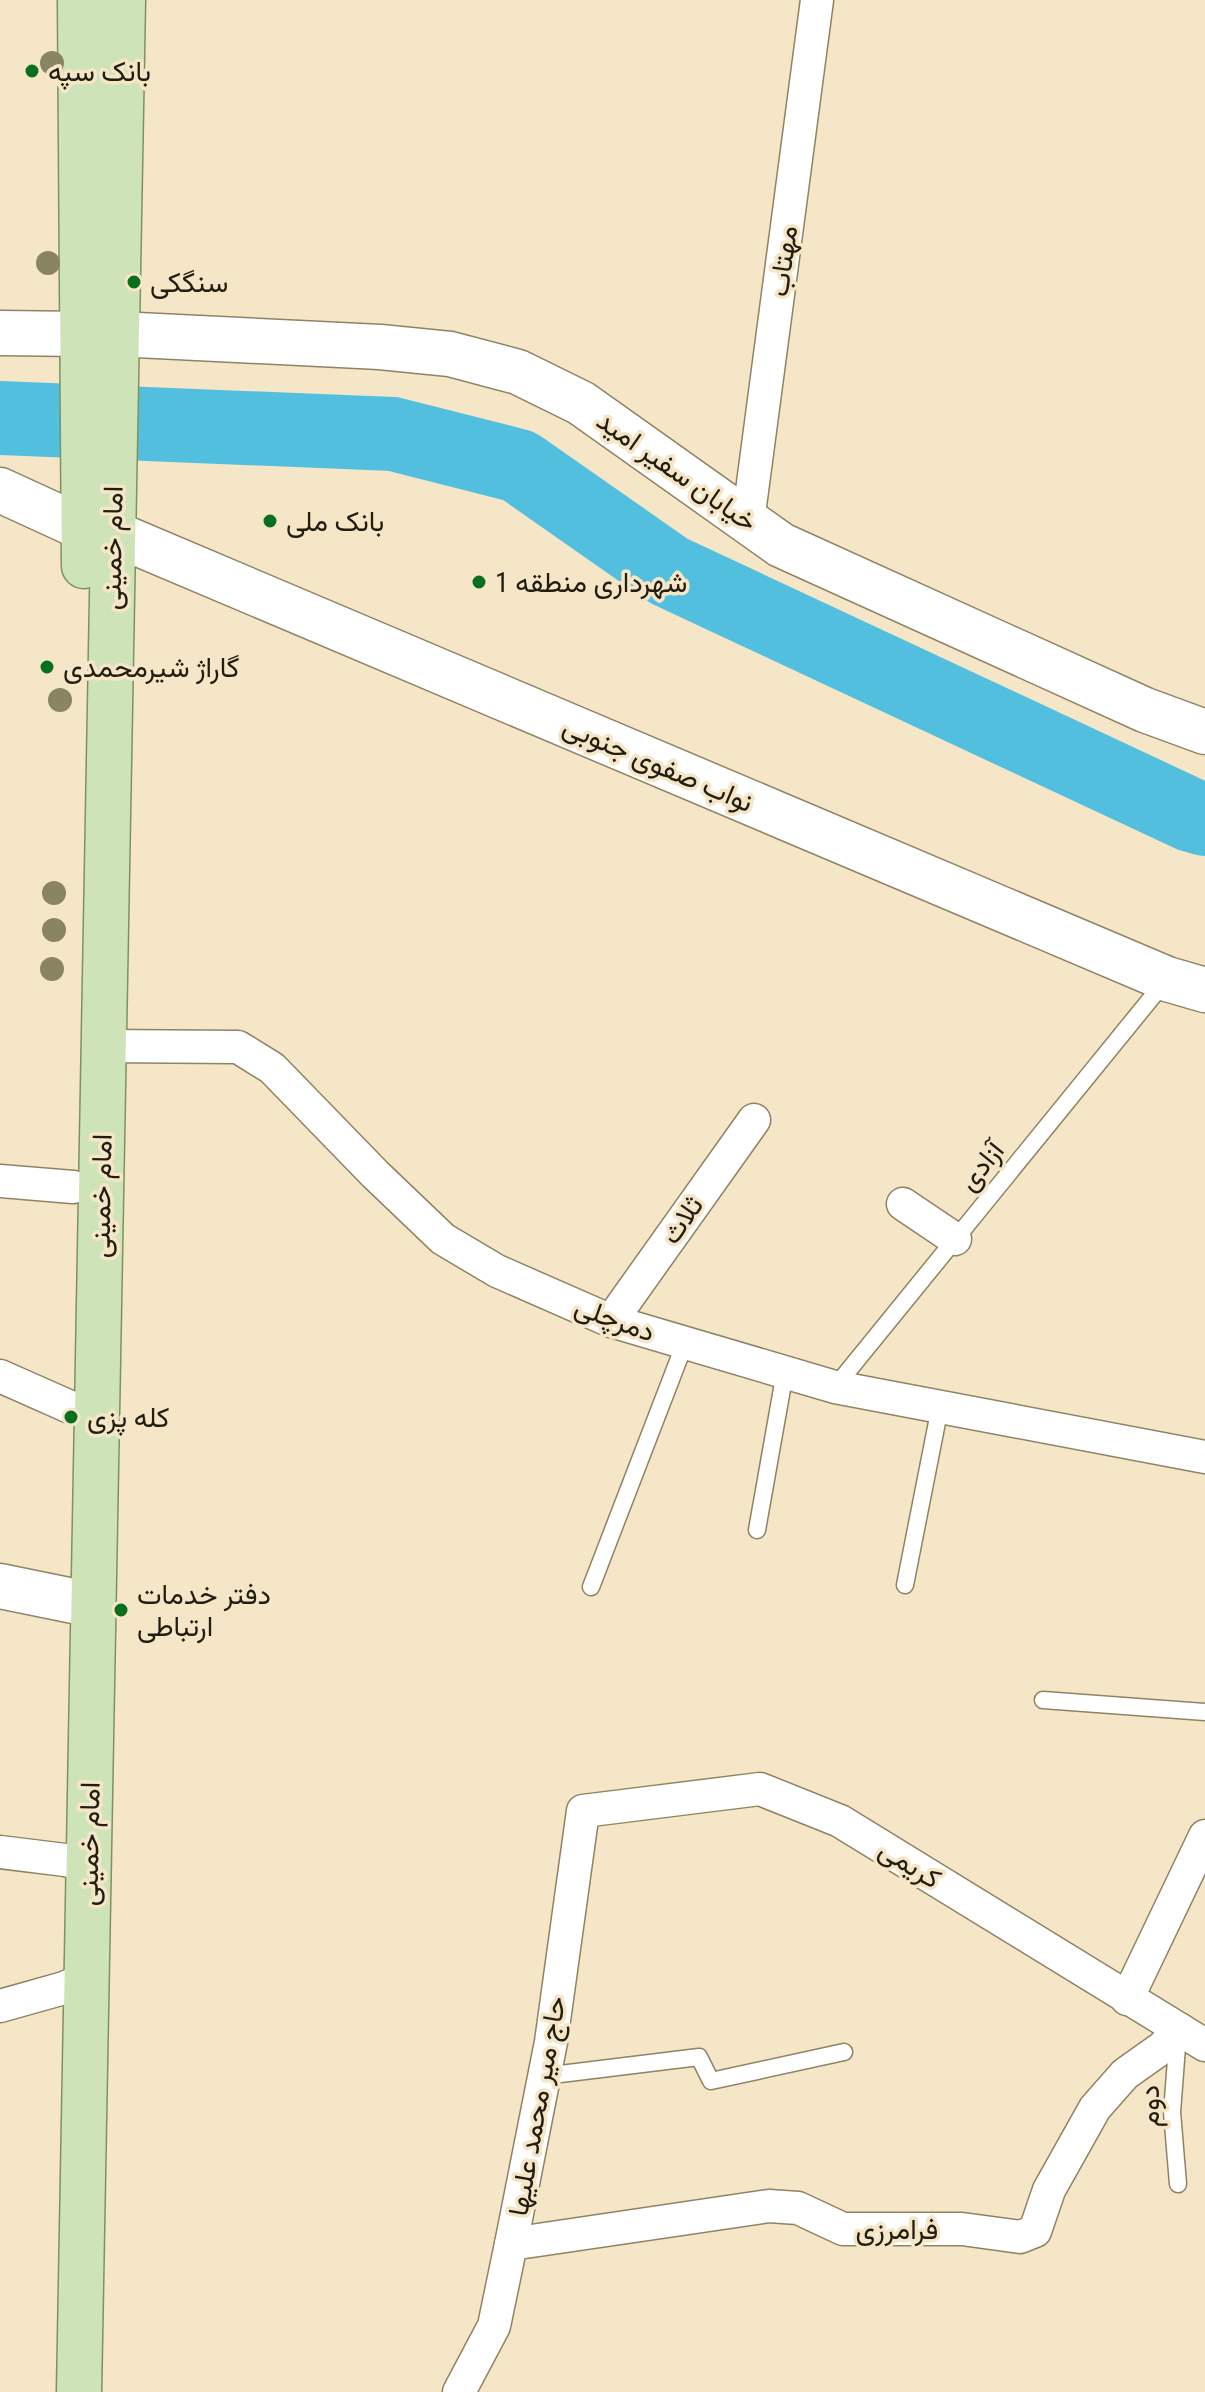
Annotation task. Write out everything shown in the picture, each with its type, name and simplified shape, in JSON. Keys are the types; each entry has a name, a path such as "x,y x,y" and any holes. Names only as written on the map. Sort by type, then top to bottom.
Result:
{"main road":[{"name":"امام خمینی","path":"80,0 100,349"},
{"name":"امام خمینی","path":"59,2392 75,1983 100,349 123,0"},
{"path":"0,333 100,349"},
{"name":"خیابان سفیر امید","path":"100,349 380,347 450,354 518,372 581,403 781,545 1145,710 1205,732"},
{"name":"نواب صفوی جنوبی","path":"0,490 98,517 1186,984"},
{"name":"امام خمینی","path":"83,1410 73,1187 89,1046"},
{"path":"0,1586 81,1602"},
{"name":"امام خمینی","path":"75,1983 79,2392"}],"street":[{"name":"مهتاب","path":"748,521 817,0"},
{"name":"دمرچلی","path":"89,1046 238,1047 272,1068 443,1239 497,1271 611,1321 835,1387 1205,1457"},
{"name":"ثلاث","path":"611,1321 754,1120"},
{"path":"0,1181 73,1187"},
{"path":"903,1204 955,1239"},
{"path":"0,1376 83,1410"},
{"name":"کریمی","path":"583,1811 760,1789 840,1821 1192,2037"},
{"name":"حاج میر محمد علیها","path":"459,2392 494,2326 551,2042 583,1811"},
{"path":"1127,1999 1205,1836"},
{"path":"0,1852 77,1863"},
{"path":"0,2006 75,1983"},
{"name":"فرامرزی","path":"511,2244 769,2206 798,2208 843,2229 962,2229 1020,2237 1031,2234 1035,2231 1049,2190 1095,2108 1125,2074 1163,2047 1192,2037"}],"lane":[{"name":"آزادی","path":"835,1387 955,1239 1186,984"},
{"path":"591,1587 685,1343"},
{"path":"757,1530 785,1372"},
{"path":"905,1585 940,1407"},
{"path":"1043,1700 1205,1712"},
{"name":"دوم","path":"1178,2184 1172,2112 1192,2037"},
{"path":"544,2076 699,2057 711,2081 844,2052"}],"waterway":[{"path":"0,418 393,434 519,466 669,571 1205,819"}],"place":[{"name":"بانک سپه","path":"32,71"},
{"name":"سنگکی","path":"134,282"},
{"name":"بانک ملی","path":"270,521"},
{"name":"شهرداری منطقه 1","path":"479,582"},
{"name":"گاراژ شیرمحمدی","path":"47,667"},
{"name":"کله پزی","path":"71,1417"},
{"name":"دفتر خدمات ارتباطی","path":"121,1610"}]}
